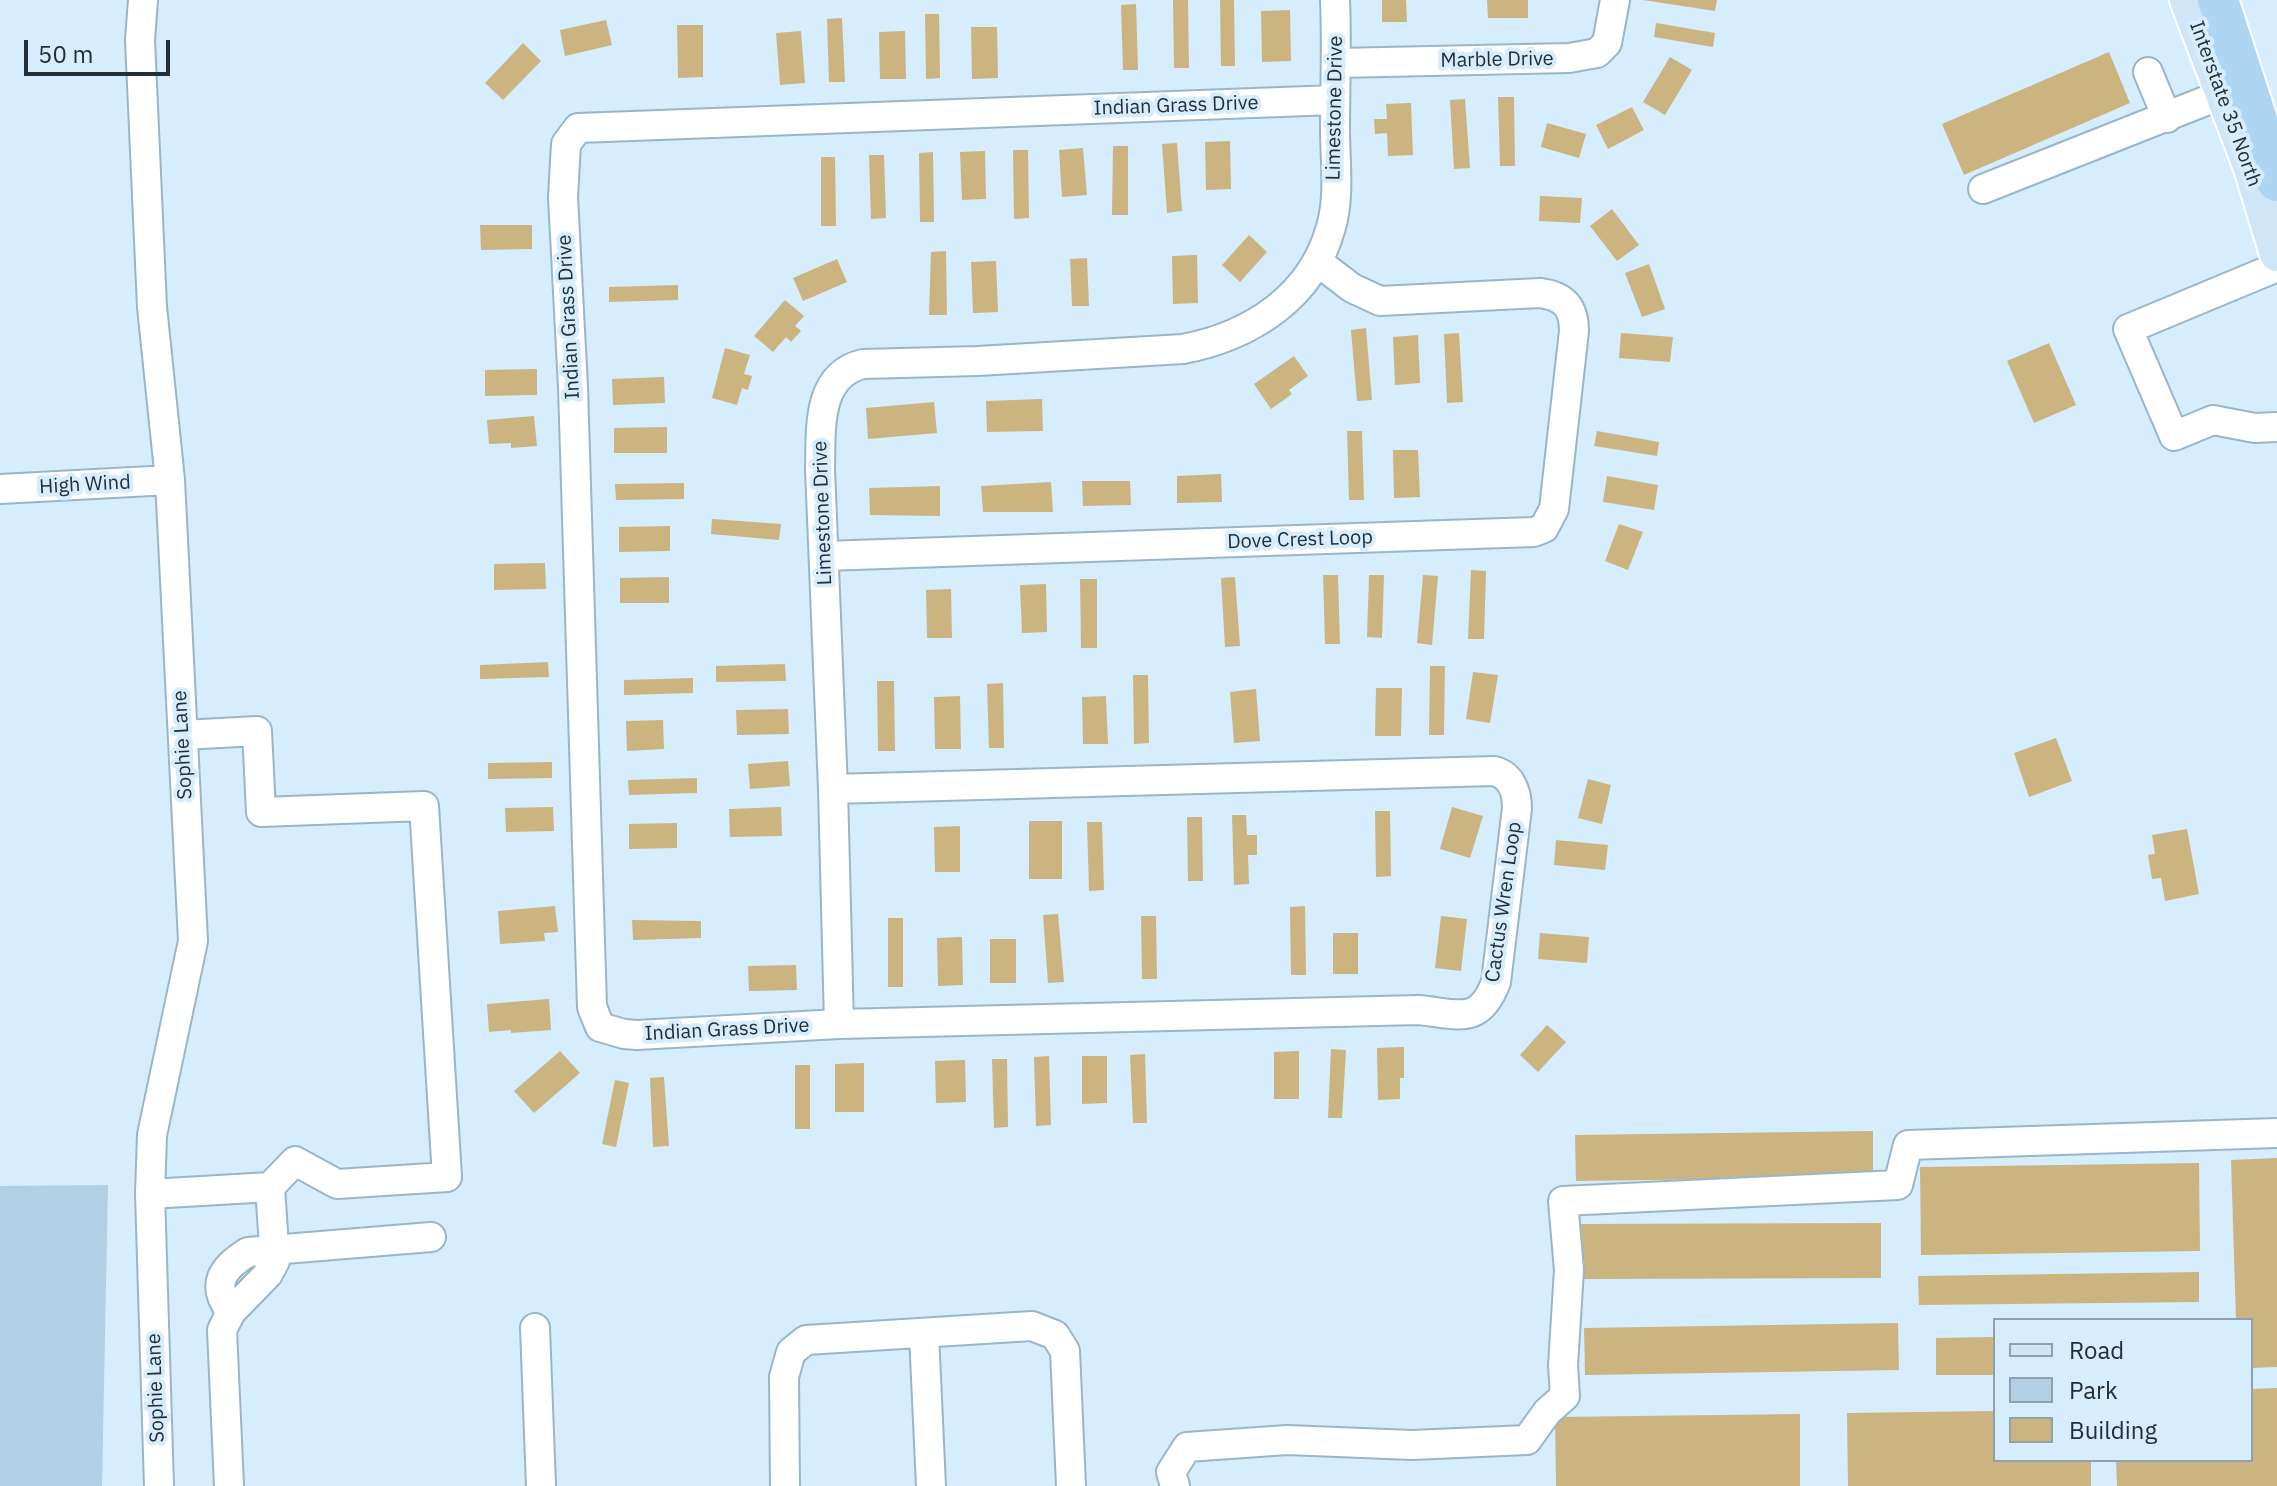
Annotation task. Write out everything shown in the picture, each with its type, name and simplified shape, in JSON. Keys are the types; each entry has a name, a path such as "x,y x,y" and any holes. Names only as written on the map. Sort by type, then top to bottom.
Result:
{"highway":[{"path":"2218,0 2277,181"}],"main road":[{"name":"Interstate 35 North","path":"2187,0 2251,168 2277,254"}],"street":[{"name":"Sophie Lane","path":"143,0 140,40 152,307 170,480 193,941 152,1135 150,1194 159,1486"},
{"name":"Limestone Drive","path":"839,1024 820,469 821,426 830,389 848,367 878,363 1183,349 1209,344 1271,315 1293,294 1318,262 1332,226 1338,63 1335,0"},
{"name":"Marble Drive","path":"1338,63 1569,58 1597,53 1607,43 1615,0"},
{"path":"2148,72 2167,118"},
{"path":"1983,189 2223,94"},
{"name":"Indian Grass Drive","path":"839,1024 637,1035 600,1027 594,1016 573,387 563,197 564,157 571,135 578,128 1335,100"},
{"name":"Dove Crest Loop","path":"824,556 1534,532 1544,528 1554,509 1574,331 1571,308 1567,303 1551,294 1540,293 1380,301 1352,288 1318,262"},
{"path":"2277,267 2128,329 2174,436 2213,420 2255,428 2277,427"},
{"name":"High Wind","path":"0,489 170,480"},
{"path":"150,1194 270,1187 295,1161 337,1184 447,1177 424,806 261,812 257,731 183,735"},
{"name":"Cactus Wren Loop","path":"833,789 1494,771 1509,781 1517,796 1496,982 1484,1006 1472,1013 1419,1010 839,1024"},
{"path":"1175,1486 1171,1472 1187,1447 1287,1440 1412,1445 1527,1440 1547,1412 1565,1396 1563,1365 1569,1270 1563,1201 1898,1185 1908,1145 2277,1133"},
{"path":"229,1486 222,1330 231,1312 268,1274 275,1261 270,1187"},
{"path":"272,1248 431,1237"},
{"path":"785,1486 784,1377 791,1352 806,1340 1032,1326 1055,1335 1065,1351 1071,1486"},
{"path":"535,1328 541,1486"},
{"path":"924,1334 931,1486"}],"green space":[{"path":"108,1185 102,1486 0,1486 0,1186"}],"building":[{"path":"1173,0 1188,0 1189,68 1174,68"},
{"path":"1220,0 1234,0 1235,66 1221,66"},
{"path":"1382,0 1406,0 1407,22 1382,22"},
{"path":"1487,0 1528,0 1528,18 1488,18"},
{"path":"1643,0 1717,0 1715,11"},
{"path":"1136,4 1138,70 1123,70 1121,5"},
{"path":"1290,10 1291,61 1262,62 1261,11"},
{"path":"925,14 939,14 940,78 926,79"},
{"path":"842,18 845,82 829,82 827,19"},
{"path":"606,20 612,45 565,56 560,30"},
{"path":"1656,23 1715,33 1713,47 1654,37"},
{"path":"677,25 703,25 703,77 678,78"},
{"path":"971,27 997,27 998,78 972,79"},
{"path":"801,31 805,83 780,85 776,33"},
{"path":"905,31 906,79 880,79 879,32"},
{"path":"523,43 541,61 503,100 485,83"},
{"path":"2109,52 2130,103 1964,175 1942,124"},
{"path":"1670,57 1692,70 1665,115 1643,102"},
{"path":"1498,97 1514,97 1515,166 1500,166"},
{"path":"1465,99 1470,168 1454,169 1450,100"},
{"path":"1411,103 1413,155 1388,156 1387,133 1375,134 1374,119 1387,119 1386,104"},
{"path":"1632,107 1644,130 1608,149 1596,125"},
{"path":"1547,123 1586,134 1579,158 1541,147"},
{"path":"1230,141 1231,189 1206,190 1205,142"},
{"path":"1177,143 1182,211 1167,213 1162,144"},
{"path":"1113,146 1128,146 1128,215 1112,215"},
{"path":"1083,148 1087,195 1062,197 1059,150"},
{"path":"1013,150 1028,150 1029,218 1014,219"},
{"path":"985,151 986,199 962,200 960,152"},
{"path":"933,152 934,222 920,222 919,153"},
{"path":"869,155 884,155 886,218 871,219"},
{"path":"821,157 835,157 836,226 821,226"},
{"path":"1540,196 1582,198 1580,223 1539,221"},
{"path":"1612,209 1639,245 1617,261 1590,226"},
{"path":"480,225 532,225 532,249 481,250"},
{"path":"1249,235 1267,252 1240,282 1222,265"},
{"path":"946,251 947,315 929,315 931,252"},
{"path":"1197,255 1198,303 1173,304 1172,256"},
{"path":"1087,258 1089,306 1072,306 1070,259"},
{"path":"837,259 847,282 803,301 793,278"},
{"path":"996,261 998,312 973,313 971,262"},
{"path":"1649,264 1665,309 1642,317 1625,273"},
{"path":"678,285 678,300 609,302 609,287"},
{"path":"785,300 804,316 795,326 801,331 791,342 786,337 773,352 754,336"},
{"path":"1366,328 1372,400 1357,401 1351,330"},
{"path":"1459,333 1463,402 1447,403 1444,334"},
{"path":"1621,333 1673,337 1670,362 1619,358"},
{"path":"1418,335 1420,383 1395,385 1393,337"},
{"path":"2049,343 2076,405 2034,423 2007,361"},
{"path":"725,348 750,355 744,374 752,376 748,390 742,388 737,405 712,398"},
{"path":"1294,356 1308,376 1289,390 1292,394 1271,409 1254,384"},
{"path":"537,369 537,395 485,396 485,370"},
{"path":"664,377 665,403 613,405 612,379"},
{"path":"1042,399 1043,431 987,432 986,401"},
{"path":"934,402 937,433 868,439 866,408"},
{"path":"534,416 537,446 511,448 511,443 489,444 487,420"},
{"path":"667,427 667,453 614,453 614,428"},
{"path":"1347,431 1362,431 1364,500 1349,500"},
{"path":"1597,431 1659,442 1657,456 1594,446"},
{"path":"1393,450 1418,450 1420,497 1394,498"},
{"path":"1221,474 1222,502 1177,503 1177,476"},
{"path":"1607,476 1658,485 1654,510 1603,502"},
{"path":"1082,481 1130,481 1131,505 1083,506"},
{"path":"1051,482 1053,512 983,512 981,486"},
{"path":"684,483 684,499 616,500 615,484"},
{"path":"940,486 940,516 870,515 869,488"},
{"path":"712,519 781,524 779,540 711,534"},
{"path":"1619,524 1643,532 1628,570 1605,561"},
{"path":"670,526 670,551 619,552 619,527"},
{"path":"545,563 546,589 494,590 494,564"},
{"path":"1471,570 1486,571 1484,639 1468,639"},
{"path":"1323,575 1338,575 1340,644 1325,644"},
{"path":"1369,575 1384,575 1382,638 1367,637"},
{"path":"1423,575 1438,576 1432,645 1417,643"},
{"path":"669,577 669,603 620,603 620,578"},
{"path":"1235,577 1240,646 1225,647 1221,578"},
{"path":"1080,579 1097,579 1097,648 1081,648"},
{"path":"1046,584 1047,632 1022,633 1020,585"},
{"path":"951,589 952,638 927,638 926,590"},
{"path":"548,662 549,677 480,679 480,665"},
{"path":"785,664 786,681 716,682 716,666"},
{"path":"1430,666 1445,666 1444,735 1429,735"},
{"path":"1473,672 1498,675 1490,723 1466,719"},
{"path":"1133,675 1148,675 1149,743 1134,744"},
{"path":"693,678 693,693 624,695 624,680"},
{"path":"877,681 894,681 895,751 878,751"},
{"path":"1003,683 1004,748 989,748 987,684"},
{"path":"1376,688 1402,688 1401,736 1375,736"},
{"path":"1256,689 1260,741 1234,743 1230,692"},
{"path":"960,696 961,749 935,749 934,697"},
{"path":"1106,696 1108,744 1083,744 1082,697"},
{"path":"788,709 789,734 737,735 736,710"},
{"path":"663,720 664,749 627,751 626,721"},
{"path":"2056,738 2072,781 2029,797 2014,753"},
{"path":"788,761 790,786 750,789 748,764"},
{"path":"552,762 552,778 488,779 488,763"},
{"path":"697,778 697,793 629,795 628,780"},
{"path":"1588,779 1611,785 1602,824 1578,818"},
{"path":"553,807 554,831 506,832 505,808"},
{"path":"781,807 782,836 730,837 729,809"},
{"path":"1452,807 1483,816 1470,858 1440,849"},
{"path":"1375,811 1390,811 1391,876 1376,877"},
{"path":"1232,815 1246,815 1247,835 1257,835 1257,855 1248,855 1249,884 1234,885"},
{"path":"1187,817 1202,817 1203,881 1188,881"},
{"path":"1029,821 1062,821 1062,879 1029,879"},
{"path":"1087,822 1102,822 1104,890 1089,891"},
{"path":"677,823 677,848 629,849 629,824"},
{"path":"960,826 960,872 935,872 934,827"},
{"path":"2187,829 2199,894 2165,901 2161,878 2152,879 2148,855 2155,854 2152,835"},
{"path":"1556,840 1608,845 1605,870 1554,865"},
{"path":"555,906 558,932 544,933 545,941 500,944 498,911"},
{"path":"1305,906 1306,975 1291,975 1290,907"},
{"path":"1058,914 1064,982 1048,983 1043,915"},
{"path":"1141,916 1156,916 1157,979 1142,979"},
{"path":"1441,916 1467,919 1461,971 1435,968"},
{"path":"888,918 903,918 903,987 888,987"},
{"path":"632,920 701,921 701,938 633,940"},
{"path":"1333,933 1358,933 1358,974 1333,974"},
{"path":"1540,933 1589,937 1587,963 1538,959"},
{"path":"962,937 963,985 938,986 937,938"},
{"path":"990,939 1016,939 1016,983 990,983"},
{"path":"796,965 797,990 749,991 748,966"},
{"path":"549,999 551,1030 489,1032 487,1004"},
{"path":"1547,1025 1566,1042 1538,1072 1520,1055"},
{"path":"1404,1047 1400,1099 1378,1100 1377,1048"},
{"path":"1331,1049 1346,1050 1342,1118 1328,1118"},
{"path":"560,1051 580,1073 534,1113 514,1091"},
{"path":"1299,1051 1299,1099 1274,1099 1274,1052"},
{"path":"1145,1054 1147,1123 1133,1123 1130,1055"},
{"path":"1049,1056 1051,1125 1036,1126 1034,1057"},
{"path":"1082,1056 1107,1056 1107,1103 1082,1104"},
{"path":"992,1059 1007,1059 1008,1127 994,1128"},
{"path":"965,1060 966,1102 936,1103 935,1061"},
{"path":"864,1063 864,1112 835,1112 835,1064"},
{"path":"795,1065 810,1065 810,1129 795,1129"},
{"path":"664,1077 669,1146 653,1147 650,1078"},
{"path":"615,1080 629,1083 616,1147 602,1144"},
{"path":"1873,1131 1873,1177 1576,1181 1575,1135"},
{"path":"2277,1158 2277,1367 2253,1368 2253,1318 2236,1318 2231,1160"},
{"path":"2199,1163 2200,1251 1921,1255 1920,1167"},
{"path":"1881,1223 1881,1278 1580,1279 1581,1224"},
{"path":"2199,1272 2199,1302 1919,1305 1918,1276"},
{"path":"1898,1323 1899,1370 1585,1375 1584,1328"},
{"path":"1993,1337 1993,1375 1936,1375 1936,1338"},
{"path":"2277,1388 2277,1486 2117,1486 2116,1462 2253,1462 2253,1389"},
{"path":"1993,1411 1993,1462 2091,1462 2091,1486 1848,1486 1847,1413"},
{"path":"1800,1414 1800,1486 1556,1486 1555,1417"}]}
